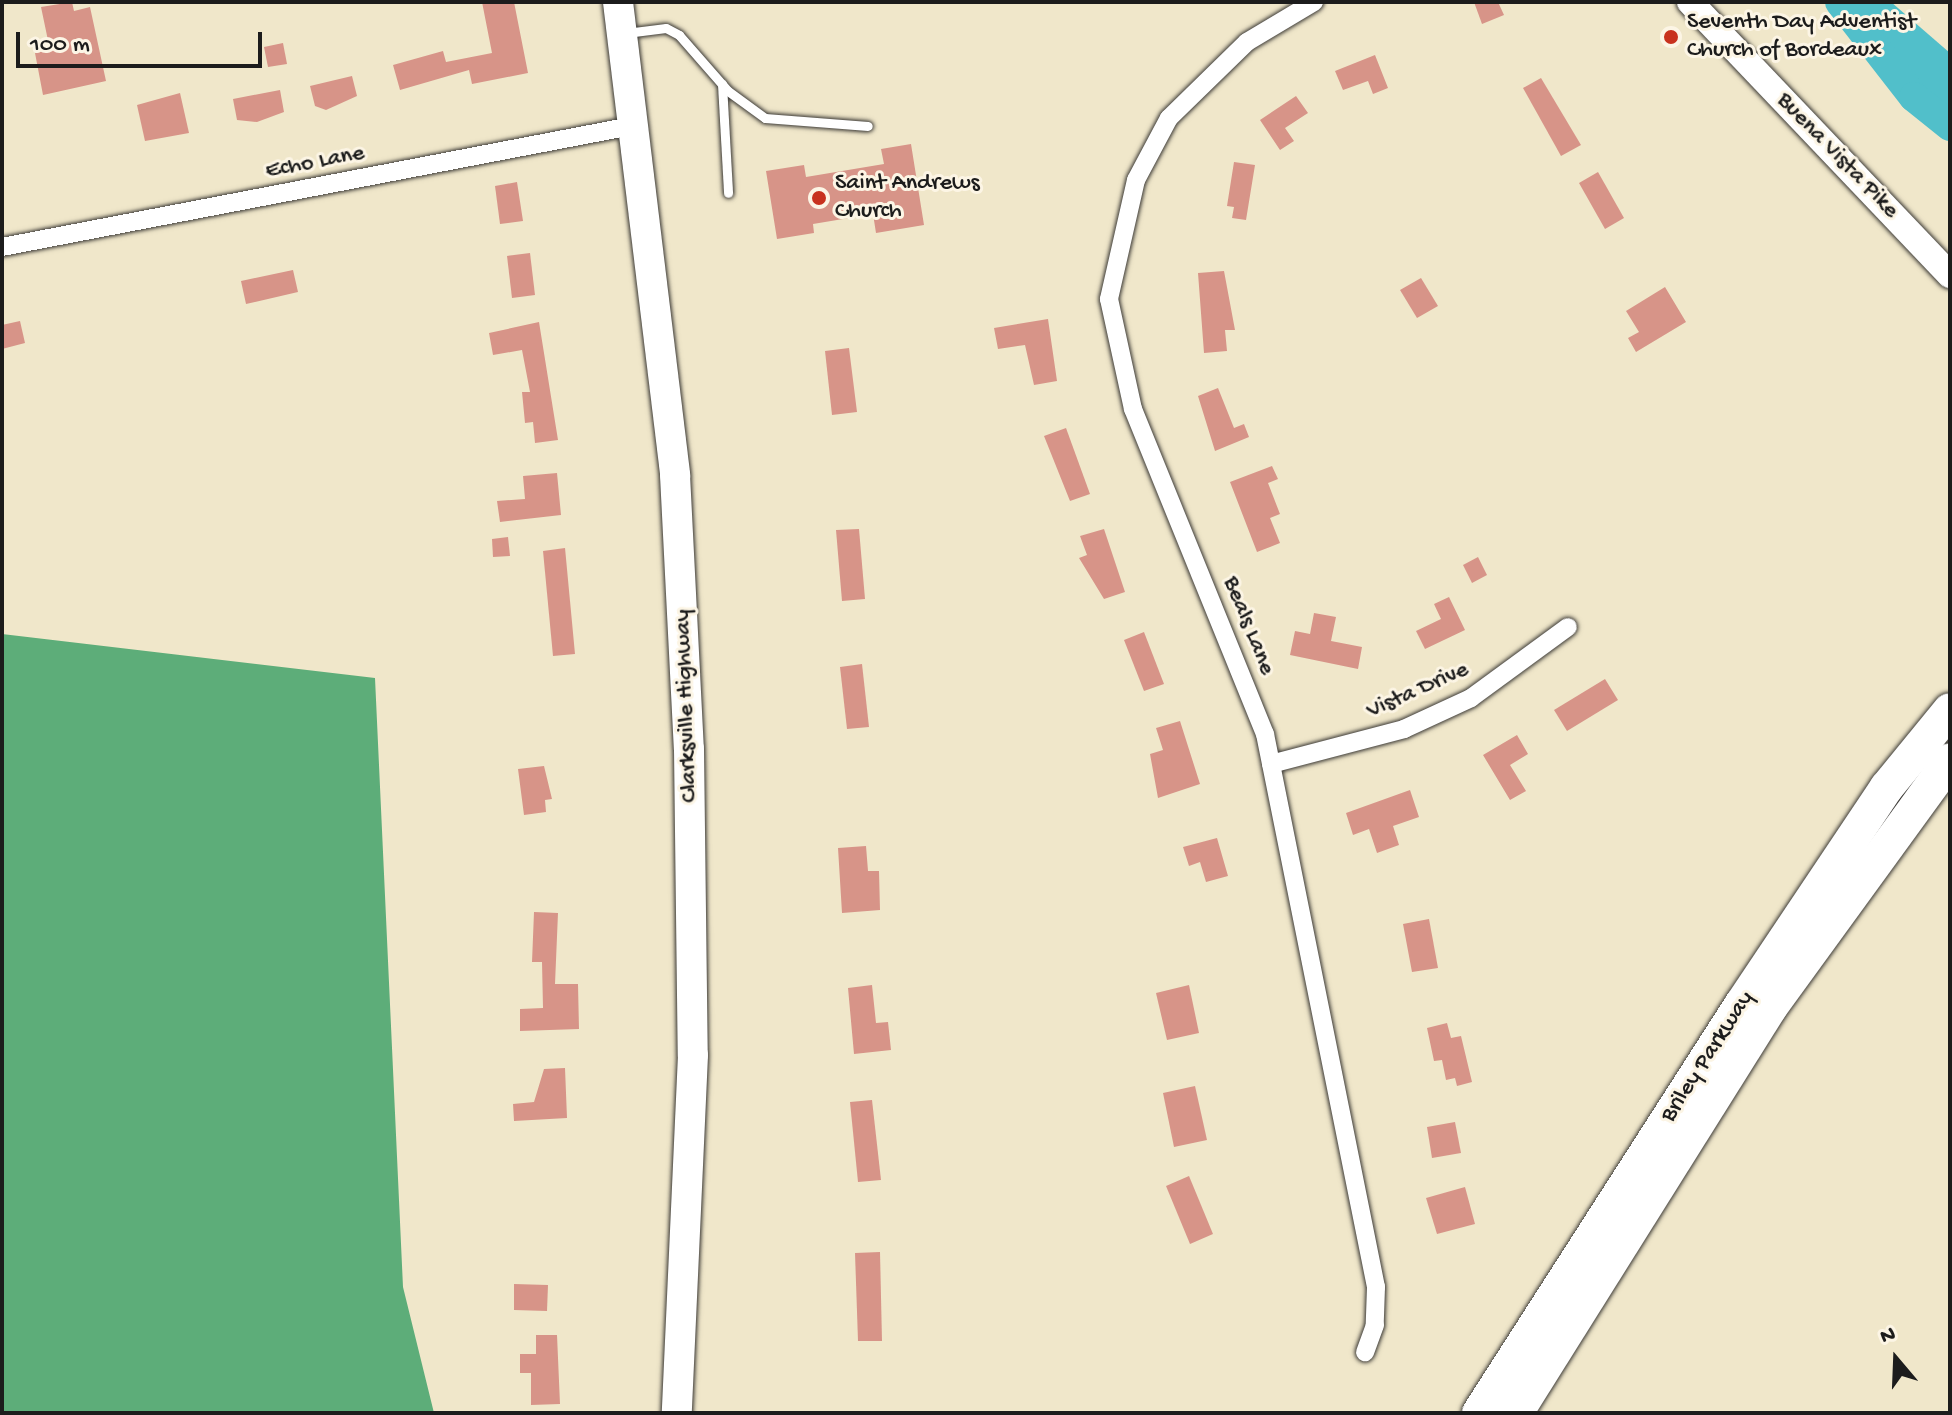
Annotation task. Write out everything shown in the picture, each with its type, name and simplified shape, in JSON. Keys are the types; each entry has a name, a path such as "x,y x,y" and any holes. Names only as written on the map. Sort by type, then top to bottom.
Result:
{"highway":[{"name":"Briley Parkway","path":"1479,1413 1887,787 1950,710"},
{"name":"Briley Parkway","path":"1516,1413 1770,1008 1950,760"},
{"path":"1464,1413 1534,1326"}],"main road":[{"name":"Clarksville Highway","path":"618,2 637,125 679,511 690,778 693,1086 677,1413"},
{"name":"Buena Vista Pike","path":"1690,2 1950,275"}],"street":[{"name":"Beals Lane","path":"1314,2 1227,59 1169,118 1136,180 1109,299 1133,409 1271,764 1374,1273 1375,1325 1365,1352"},
{"name":"Echo Lane","path":"2,247 637,125"},
{"name":"Vista Drive","path":"1271,764 1417,723 1471,698 1568,627"}],"lane":[{"path":"622,33 666,28 747,109 788,125 868,126"},
{"path":"722,84 728,193"}],"green space":[{"path":"2,634 375,678 403,1287 434,1413 2,1413"}],"water":[{"path":"1824,2 1891,2 1950,53 1950,125"}],"building":[{"path":"72,2 74,11 90,7 106,81 43,95 35,53 50,50 41,7"},
{"path":"482,2 514,2 528,73 472,84 469,70 400,90 393,65 443,51 446,62 492,53"},
{"path":"1474,2 1498,2 1504,15 1482,24"},
{"path":"283,43 287,64 268,67 264,47"},
{"path":"1375,55 1388,88 1373,94 1368,81 1343,90 1335,71"},
{"path":"352,76 357,96 326,110 315,106 310,86"},
{"path":"1541,78 1581,145 1561,156 1523,88"},
{"path":"280,90 284,112 257,122 237,120 233,99"},
{"path":"180,93 189,133 145,141 137,105"},
{"path":"1296,96 1308,113 1285,128 1294,141 1280,150 1260,120"},
{"path":"911,144 924,225 876,233 873,214 813,224 814,233 777,239 766,171 804,165 806,177 884,164 881,149"},
{"path":"1234,162 1255,165 1246,220 1232,218 1234,207 1227,206"},
{"path":"1598,172 1624,218 1605,229 1579,183"},
{"path":"517,182 523,221 500,224 495,186"},
{"path":"530,253 535,295 512,298 507,256"},
{"path":"293,270 298,292 246,304 241,281"},
{"path":"1224,271 1235,330 1225,330 1227,351 1204,353 1198,273"},
{"path":"1421,278 1438,306 1417,318 1400,290"},
{"path":"1665,287 1686,322 1636,352 1628,338 1639,332 1626,311"},
{"path":"1048,319 1057,381 1034,385 1025,345 998,349 994,328"},
{"path":"20,321 25,343 2,349 2,325"},
{"path":"539,322 558,440 535,443 533,422 525,423 522,392 530,392 522,350 493,355 489,333"},
{"path":"849,348 857,412 832,415 825,351"},
{"path":"1218,388 1234,428 1244,424 1249,437 1215,451 1198,396"},
{"path":"1066,428 1090,494 1070,501 1044,436"},
{"path":"1272,466 1278,479 1268,483 1280,514 1270,518 1280,543 1257,552 1230,482"},
{"path":"557,473 561,515 500,522 497,501 525,499 523,476"},
{"path":"859,529 865,599 842,601 836,530"},
{"path":"1104,529 1125,592 1104,599 1079,558 1087,555 1080,536"},
{"path":"508,537 510,556 493,557 492,539"},
{"path":"565,548 575,654 553,656 543,551"},
{"path":"1478,557 1487,575 1472,583 1463,565"},
{"path":"1449,597 1465,630 1425,649 1416,631 1441,619 1434,604"},
{"path":"1314,613 1336,617 1331,641 1362,647 1358,669 1290,655 1295,631 1310,634"},
{"path":"1144,632 1164,684 1144,691 1124,640"},
{"path":"862,664 869,727 847,729 840,667"},
{"path":"1605,679 1618,700 1567,731 1554,710"},
{"path":"1180,721 1200,784 1158,798 1150,754 1163,750 1156,728"},
{"path":"1517,735 1528,754 1510,765 1526,791 1510,800 1483,755"},
{"path":"544,766 552,799 545,800 546,812 524,815 518,769"},
{"path":"1410,790 1419,817 1393,826 1399,845 1377,853 1369,829 1353,835 1346,813"},
{"path":"1217,838 1228,876 1206,882 1200,862 1189,866 1183,847"},
{"path":"866,846 868,871 879,871 880,910 842,913 838,848"},
{"path":"534,912 558,913 555,984 578,984 579,1029 520,1031 520,1009 543,1008 542,962 532,962"},
{"path":"1429,919 1438,968 1412,972 1403,924"},
{"path":"872,985 876,1023 888,1022 891,1050 854,1054 848,988"},
{"path":"1189,985 1199,1033 1167,1040 1156,993"},
{"path":"1447,1023 1451,1038 1461,1036 1472,1082 1457,1086 1455,1078 1446,1080 1442,1060 1434,1061 1427,1028"},
{"path":"565,1068 567,1118 514,1121 513,1104 534,1102 544,1069"},
{"path":"1195,1086 1207,1140 1174,1147 1163,1093"},
{"path":"872,1100 881,1180 858,1182 850,1102"},
{"path":"1455,1122 1461,1153 1432,1158 1427,1127"},
{"path":"1189,1176 1213,1234 1190,1244 1166,1186"},
{"path":"1465,1187 1475,1224 1437,1234 1426,1198"},
{"path":"880,1252 882,1341 858,1341 855,1253"},
{"path":"514,1284 548,1285 547,1311 514,1310"},
{"path":"536,1335 557,1335 560,1404 531,1405 531,1373 520,1373 520,1354 536,1354"}],"waterway":[{"path":"1840,2 1914,97 1950,126"}],"place":[{"name":"Seventh Day Adventist Church of Bordeaux","path":"1671,37"},
{"name":"Saint Andrews Church","path":"819,198"}]}
